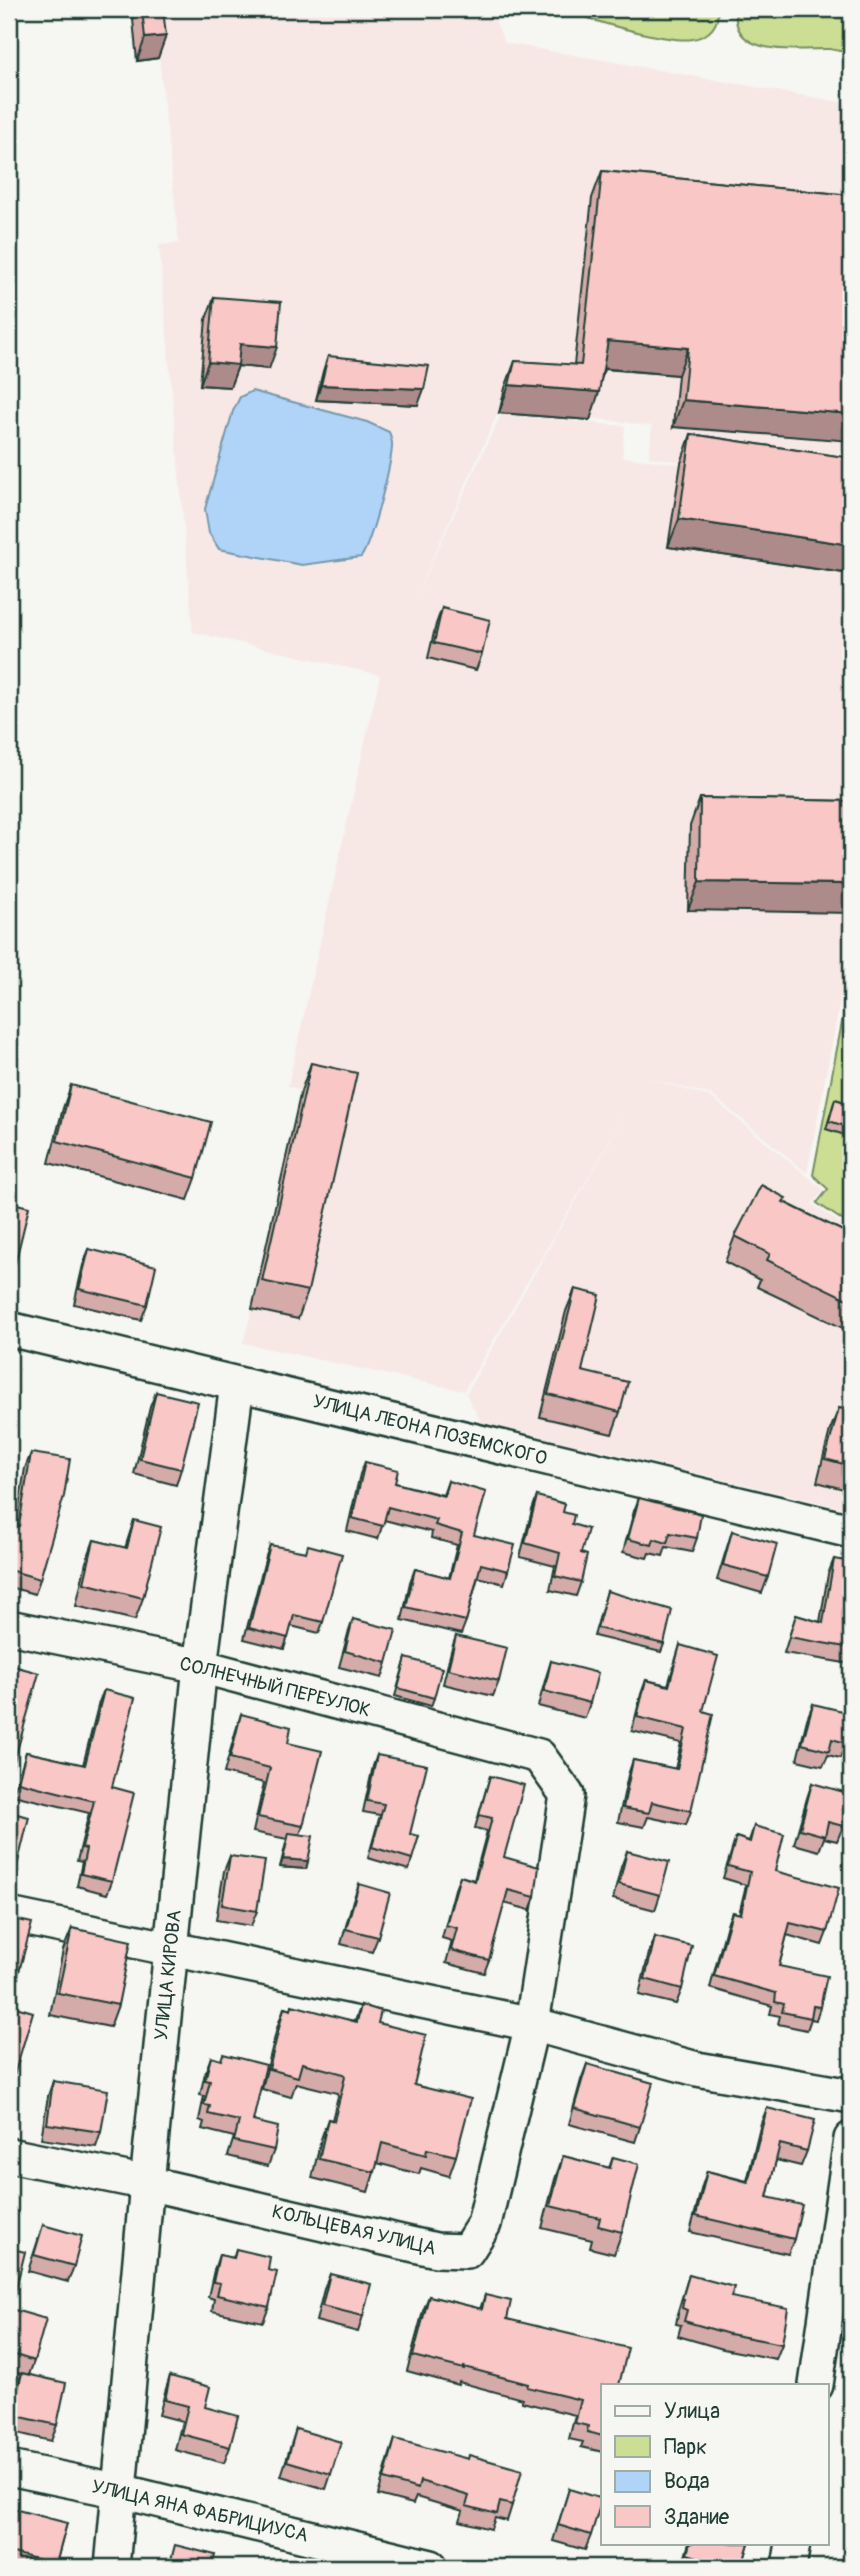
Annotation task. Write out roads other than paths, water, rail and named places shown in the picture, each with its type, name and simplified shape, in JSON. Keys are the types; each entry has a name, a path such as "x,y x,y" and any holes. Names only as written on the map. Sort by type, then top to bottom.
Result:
{"street":[{"name":"УЛИЦА ЛЕОНА ПОЗЕМСКОГО","path":"9,1329 851,1531"},
{"name":"УЛИЦА КИРОВА","path":"113,2567 147,2183 200,1666 237,1384"},
{"name":"СОЛНЕЧНЫЙ ПЕРЕУЛОК","path":"9,1627 200,1666 539,1756"},
{"name":"КОЛЬЦЕВАЯ УЛИЦА","path":"9,2155 147,2183 436,2250 467,2251 484,2224 532,2024 567,1795 539,1756"},
{"path":"9,1915 532,2024 697,2068 851,2096"},
{"path":"816,2384 851,2139"},
{"name":"УЛИЦА ЯНА ФАБРИЦИУСА","path":"9,2468 120,2491 431,2567"},
{"path":"789,2567 793,2544"}],"water":[{"path":"252,391 367,422 389,432 392,443 385,483 361,557 302,565 219,549 209,533 205,509 233,411 240,397"}]}
